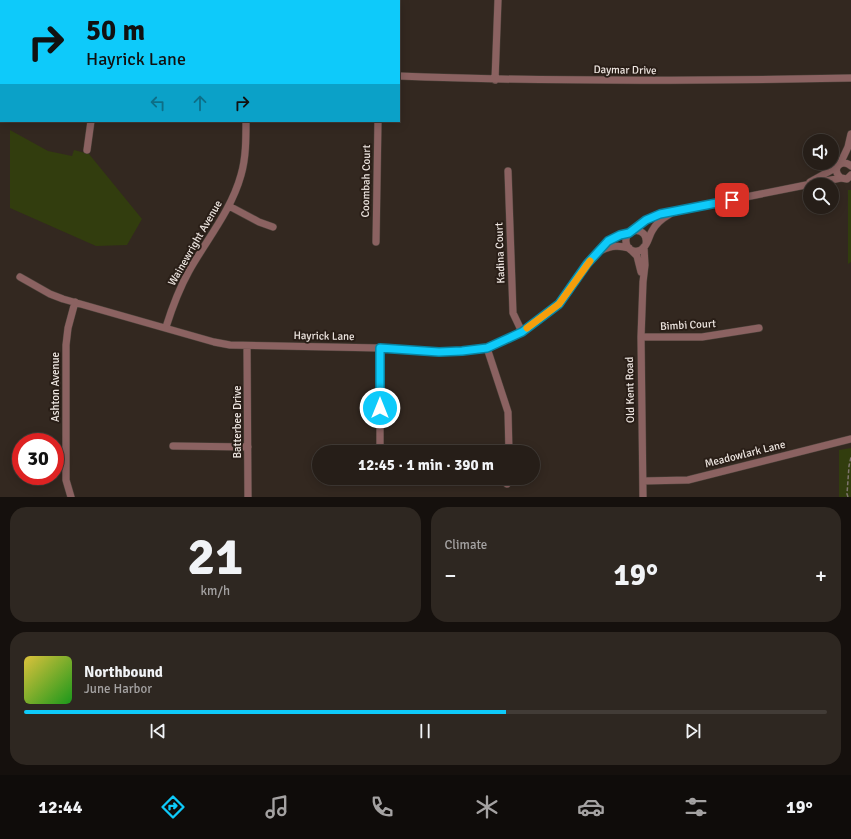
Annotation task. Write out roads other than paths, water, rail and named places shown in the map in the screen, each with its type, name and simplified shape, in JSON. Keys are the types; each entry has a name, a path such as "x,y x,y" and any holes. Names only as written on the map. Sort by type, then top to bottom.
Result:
{"street":[{"path":"495,80 498,0"},
{"name":"Daymar Drive","path":"400,76 495,80 655,81 851,78"},
{"path":"87,150 91,122"},
{"name":"Wainewright Avenue","path":"166,327 177,295 188,271 229,206 241,175 245,153 246,122"},
{"name":"Coombah Court","path":"376,242 378,122"},
{"path":"839,163 848,147 851,134"},
{"path":"839,165 845,162 851,166"},
{"name":"Hayrick Lane","path":"816,178 830,170"},
{"path":"837,170 836,173 847,178"},
{"name":"Kadina Court","path":"508,171 513,313 522,332"},
{"name":"Hayrick Lane","path":"20,277 50,294 214,342 230,345 380,348 439,352 462,351 487,348 522,332 559,304 587,264 608,241 630,232 646,220 660,214 803,185"},
{"path":"229,206 259,222 273,227"},
{"name":"Hayrick Lane","path":"645,246 652,231 661,219 674,212"},
{"path":"638,231 644,234 646,241 645,246 638,251 630,249 626,242 630,232 638,231"},
{"name":"Hayrick Lane","path":"599,252 609,247 620,246 630,249"},
{"name":"Old Kent Road","path":"642,282 645,265 645,246"},
{"name":"Old Kent Road","path":"630,249 637,256 642,282 641,337 643,497"},
{"name":"Ashton Avenue","path":"71,497 66,470 66,345 68,328 75,302"},
{"name":"Bimbi Court","path":"641,337 702,337 759,328"},
{"name":"Batterbee Drive","path":"247,346 248,497"},
{"path":"380,348 380,445"},
{"path":"487,348 508,412 509,445"},
{"name":"Meadowlark Lane","path":"643,482 688,480 851,439"},
{"path":"173,446 248,447"}]}
